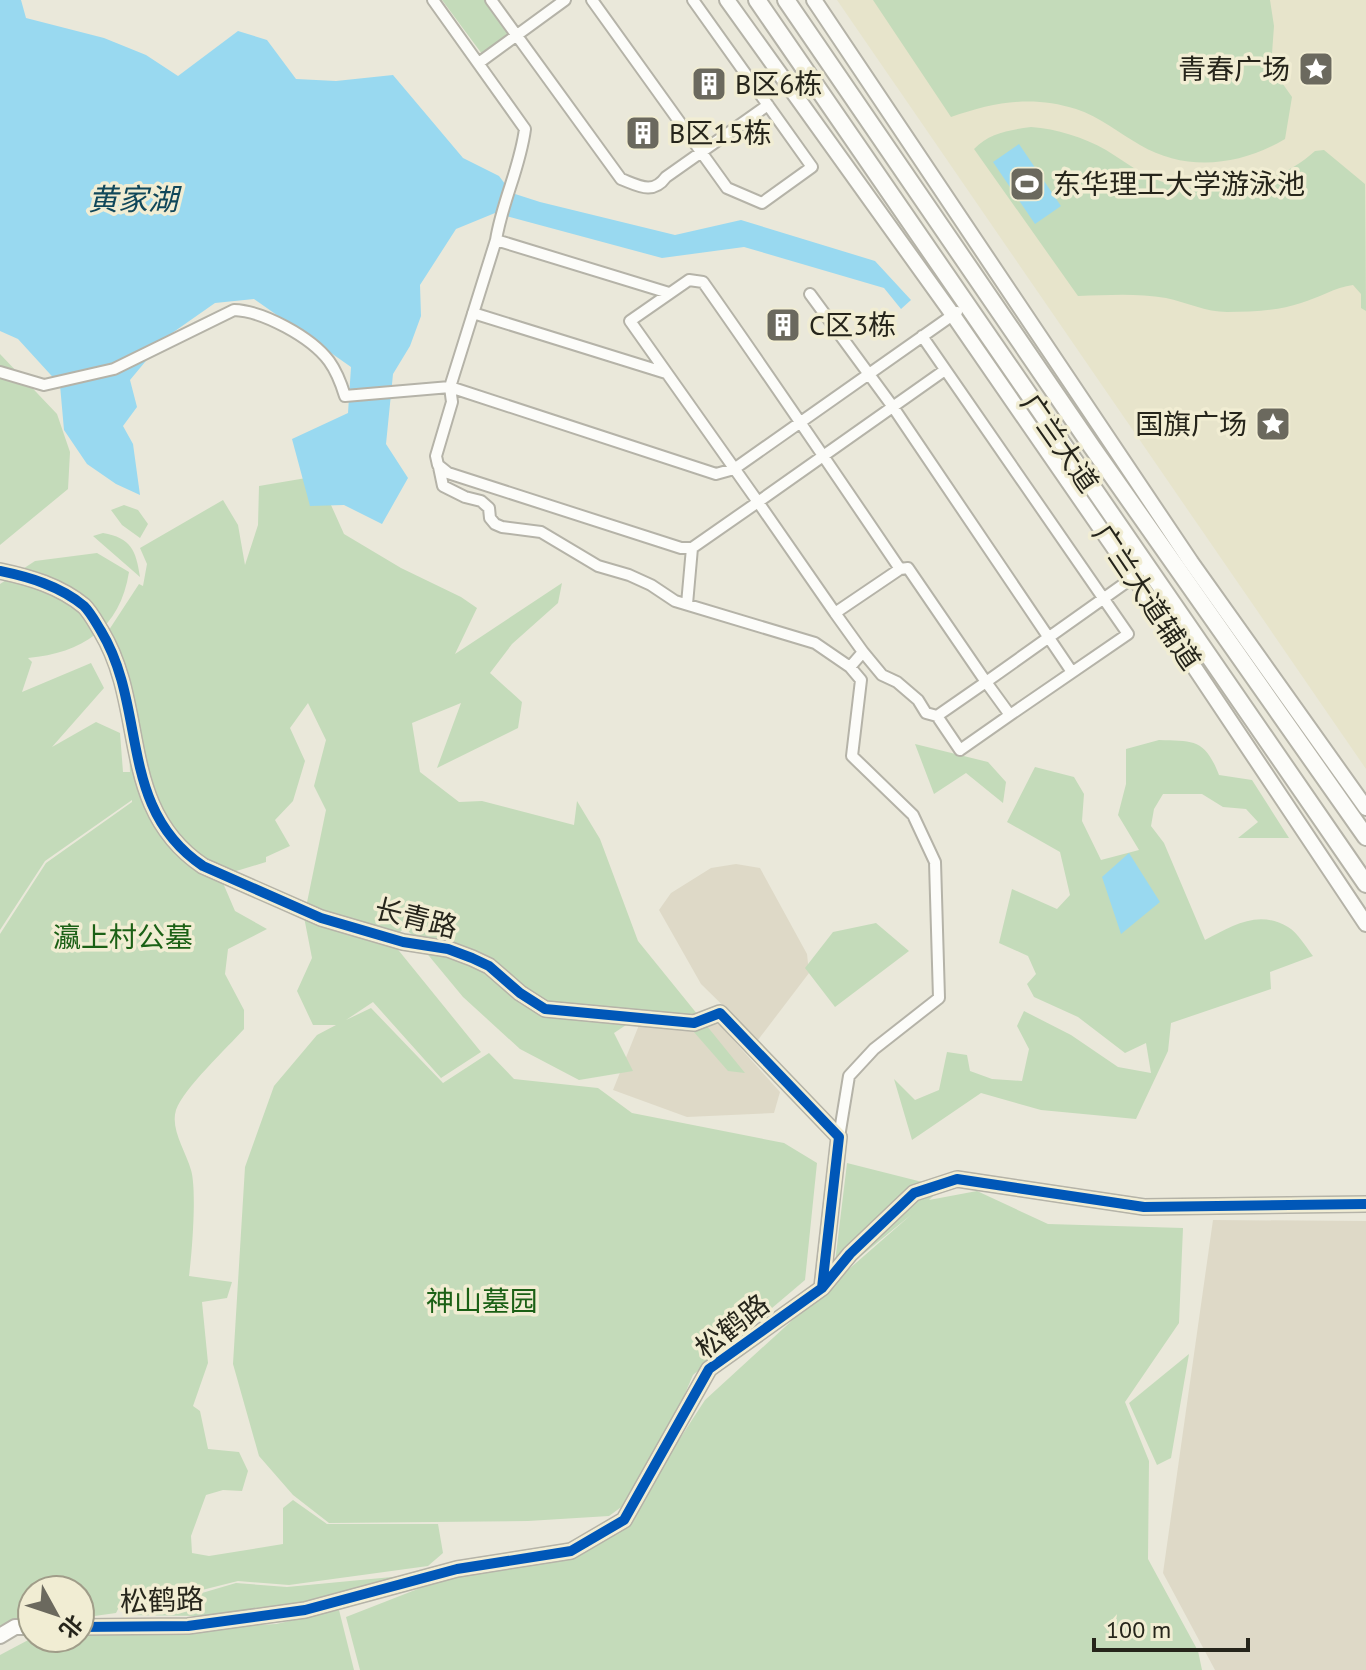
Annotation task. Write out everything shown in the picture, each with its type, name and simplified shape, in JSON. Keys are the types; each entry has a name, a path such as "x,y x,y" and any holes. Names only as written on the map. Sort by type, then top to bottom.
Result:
{"main road":[{"name":"广兰大道","path":"757,0 960,310 1140,572 1366,884"},
{"name":"广兰大道","path":"786,0 1076,424 1366,837"}],"street":[{"path":"433,0 525,129 522,157 500,217 496,240 450,387 452,402 436,456 443,486 486,505 495,524 509,530 541,532 598,566 651,585 666,597 815,643 850,667 861,680 852,756 913,815 935,862 939,998 874,1049 849,1076 822,1288"},
{"path":"491,0 621,179 647,189 657,187 666,177 768,105"},
{"path":"480,62 565,0"},
{"path":"592,0 727,188 762,203 812,167 693,0"},
{"path":"0,372 44,385 114,369 234,310 246,310 269,319 315,347 328,359 345,396 450,387 716,474 734,469 960,310 727,0"},
{"name":"广兰大道辅道","path":"814,0 1191,562 1366,808"},
{"path":"496,240 669,293"},
{"path":"900,569 703,282 689,280 630,321 863,652 882,675 897,682 918,700 926,713 937,716 960,750 1128,634 922,336"},
{"path":"810,294 893,407 1072,672"},
{"path":"473,313 667,373"},
{"path":"438,465 448,473 681,548 692,548 945,370"},
{"path":"687,604 692,548"},
{"path":"835,613 900,569 908,568 1010,715"},
{"name":"长青路","path":"0,571 46,583 85,607 97,625 119,666 137,762 150,803 186,855 203,866 321,918 403,942 448,949 472,958 489,966 545,1009 694,1023 720,1013 839,1137"},
{"path":"937,716 1140,572"},
{"name":"广兰大道辅道","path":"1140,572 1366,924"},
{"path":"850,667 863,652"},
{"name":"松鹤路","path":"96,1627 188,1626 305,1610 457,1569 571,1551 624,1520 709,1369 822,1288 850,1254 914,1193 957,1179 1144,1207 1366,1204"}],"shaded area":[{"path":"837,0 1366,0 1366,769"},
{"path":"736,864 760,868 807,954 809,973 758,1040 701,984 659,910 671,893 711,868"},
{"path":"719,1024 780,1092 774,1113 687,1117 613,1090 639,1025"},
{"path":"1213,1220 1366,1221 1366,1670 1215,1670 1163,1573"}],"green space":[{"path":"442,0 488,0 510,32 482,54"},
{"path":"873,0 1270,0 1274,26 1271,67 1292,97 1285,139 1231,160 1194,162 1158,154 1093,116 1044,102 1013,102 982,107 951,117"},
{"path":"1031,127 1088,141 1160,181 1200,189 1221,189 1262,181 1299,164 1315,151 1324,150 1365,184 1366,311 1361,308 1361,294 1353,285 1292,306 1246,312 1211,310 1155,296 1078,296 974,149 993,136"},
{"path":"0,354 57,414 70,452 68,489 0,545"},
{"path":"318,476 344,534 477,608 455,654 562,583 558,603 512,644 490,673 522,702 518,728 437,768 461,703 412,723 420,772 459,802 482,801 574,825 577,801 600,839 638,941 745,1073 728,1071 686,1023 641,1015 614,1033 633,1071 579,1080 520,1049 463,997 405,927 391,941 481,1052 441,1078 373,1002 346,1020 371,1008 443,1083 489,1053 514,1079 598,1088 632,1113 784,1143 817,1163 805,1280 693,1375 657,1459 635,1497 609,1516 528,1521 329,1523 293,1495 259,1456 233,1364 245,1167 274,1086 317,1035 336,1025 313,1025 297,991 312,958 304,917 326,810 314,786 326,740 308,703 290,728 305,761 293,801 275,820 290,846 266,857 266,862 220,876 235,911 267,929 228,949 225,974 244,1010 244,1029 188,1091 175,1117 177,1133 193,1179 189,1276 232,1282 227,1298 202,1302 208,1363 193,1406 200,1411 208,1449 239,1452 248,1471 242,1491 223,1490 206,1495 191,1536 192,1553 209,1556 283,1544 283,1508 293,1500 327,1524 438,1524 443,1553 428,1566 289,1585 238,1581 138,1606 121,1603 116,1613 96,1616 96,1574 16,1574 16,1624 0,1633 0,934 46,863 132,800 45,861 0,930 0,584 35,561 97,553 129,572 117,609 95,634 65,650 28,658 32,662 22,692 91,663 104,688 52,747 96,722 120,733 123,772 130,772 129,748 107,633 139,584 143,586 147,564 140,548 223,500 238,525 245,565 258,525 259,486"},
{"path":"124,505 138,510 148,524 140,538 122,525 111,510"},
{"path":"103,533 126,542 134,553 140,577 93,536"},
{"path":"1159,740 1197,744 1209,754 1219,775 1252,780 1289,838 1238,838 1258,822 1246,809 1223,807 1202,794 1163,794 1154,809 1151,826 1164,843 1205,940 1245,922 1266,919 1292,930 1313,956 1270,972 1271,989 1171,1023 1168,1051 1136,1119 1041,1110 981,1093 912,1140 894,1079 915,1100 939,1090 947,1052 967,1055 970,1071 992,1079 1022,1081 1029,1049 1017,1026 1024,1011 1071,1035 1118,1067 1151,1073 1146,1043 1125,1053 1078,1017 1034,997 1027,984 1036,974 1028,956 999,943 1012,889 1057,909 1070,895 1060,852 1007,822 1035,767 1074,777 1084,794 1082,821 1101,860 1139,850 1118,815 1126,784 1126,749"},
{"path":"915,744 988,762 1006,782 1003,803 966,773 934,794"},
{"path":"876,923 909,951 835,1007 805,968 833,932"},
{"path":"847,1163 942,1187 929,1200 977,1191 1048,1224 1183,1228 1179,1323 1125,1402 1149,1461 1148,1559 1198,1651 1202,1670 360,1670 346,1617 451,1576 571,1555 619,1532 705,1400 912,1214 833,1279"},
{"path":"1189,1354 1171,1458 1157,1465 1129,1403"},
{"path":"413,1575 305,1605 195,1616 127,1615 236,1583 287,1587"},
{"path":"339,1610 354,1670 0,1670 0,1655 16,1646 16,1654 96,1654 96,1634 276,1624"}],"water":[{"name":"黄家湖","path":"0,0 21,0 26,18 104,38 146,55 178,76 238,31 267,40 296,79 336,81 393,75 463,158 499,176 512,193 675,235 741,220 875,261 911,300 901,309 884,288 744,247 662,258 495,213 456,229 420,285 421,316 410,346 393,374 386,444 408,478 382,524 344,505 310,506 292,439 348,413 351,367 254,299 215,303 165,338 130,380 137,407 123,426 133,444 140,495 116,484 87,464 64,430 60,385 18,339 0,331"},
{"name":"东华理工大学游泳池","path":"1019,144 1061,206 1035,224 993,162"},
{"path":"1129,853 1160,902 1121,934 1102,877"}],"cycle path":[{"path":"0,571 55,588 75,599 91,615 115,661 125,692 145,787 157,816 176,842 203,866 321,918 403,942 448,949 472,958 489,966 520,993 545,1009 694,1023 720,1013 839,1137 822,1288"},
{"path":"96,1627 188,1626 305,1610 457,1569 571,1551 624,1520 709,1369 822,1288 850,1254 914,1193 957,1179 1144,1207 1366,1204"}],"place":[{"name":"青春广场","path":"1316,69"},
{"name":"B区6栋","path":"709,84"},
{"name":"B区15栋","path":"643,133"},
{"name":"东华理工大学游泳池","path":"1027,184"},
{"name":"C区3栋","path":"783,325"},
{"name":"国旗广场","path":"1273,424"}],"park label":[{"name":"瀛上村公墓","path":"123,937"},
{"name":"神山墓园","path":"482,1301"}]}
